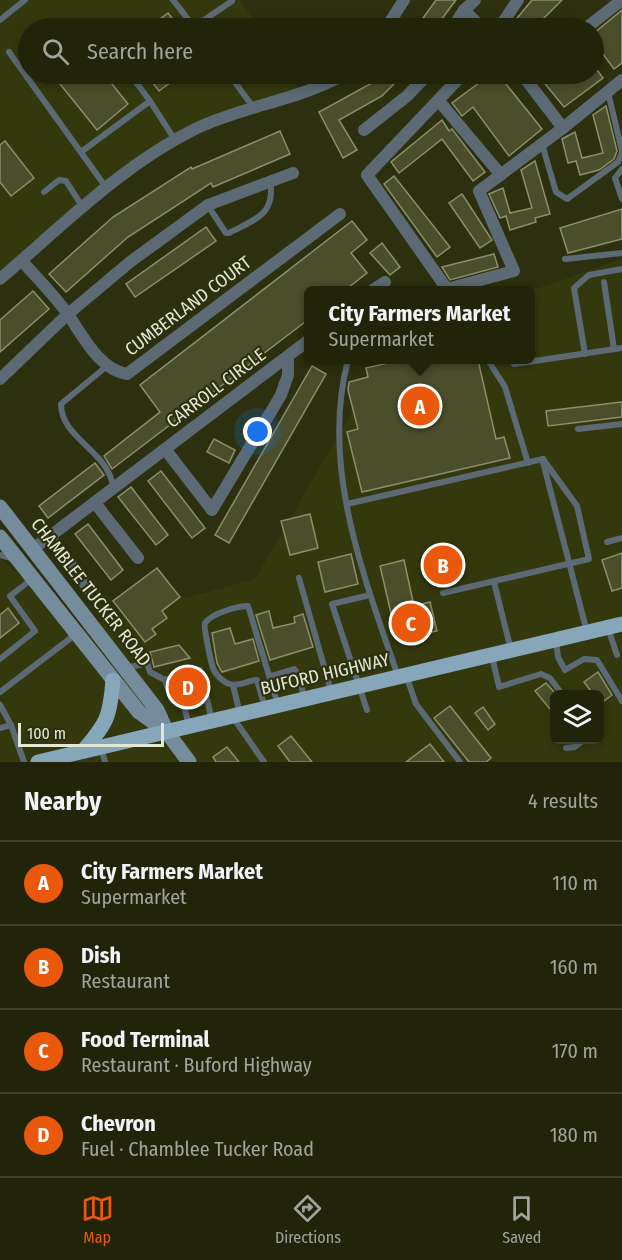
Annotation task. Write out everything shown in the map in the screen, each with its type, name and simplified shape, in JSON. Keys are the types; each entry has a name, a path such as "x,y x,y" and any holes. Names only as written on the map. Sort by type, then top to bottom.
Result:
{"main road":[{"name":"CHAMBLEE TUCKER ROAD","path":"0,507 157,710 167,732 188,761"},
{"name":"CHAMBLEE TUCKER ROAD","path":"0,537 139,712 167,732"},
{"name":"BUFORD HIGHWAY","path":"38,762 103,754 167,732 271,706 615,626"},
{"path":"75,756 104,727 110,709 113,680"}],"street":[{"path":"392,18 404,0"},
{"path":"459,18 475,0"},
{"path":"506,18 518,0"},
{"path":"599,18 622,0"},
{"path":"464,10 472,18"},
{"path":"458,286 514,271 479,190 563,128 622,80"},
{"path":"0,279 105,186 175,141 218,118 324,84"},
{"path":"364,130 418,84"},
{"path":"445,286 367,175 454,84"},
{"path":"531,84 563,128"},
{"path":"439,101 501,175"},
{"path":"0,379 68,314 130,262 208,205 293,172"},
{"name":"CUMBERLAND COURT","path":"21,261 68,314 75,328 107,366 115,372 127,374 340,214"},
{"path":"380,286 385,282"},
{"name":"CARROLL CIRCLE","path":"33,549 304,344"},
{"name":"CARROLL CIRCLE","path":"165,449 212,510 280,395 288,375 288,356"},
{"path":"95,503 138,558"},
{"path":"50,537 95,597"}],"lane":[{"path":"0,20 25,0"},
{"path":"173,0 187,18"},
{"path":"208,18 232,0"},
{"path":"9,52 18,64"},
{"path":"32,84 105,186"},
{"path":"138,84 175,141"},
{"path":"237,84 254,107"},
{"path":"542,144 556,192 567,199 618,162 622,152 608,91"},
{"path":"81,152 150,100"},
{"path":"622,169 615,178 622,199"},
{"path":"44,192 59,180 66,181 83,207"},
{"path":"208,205 219,227 226,233 230,233 260,217 269,206 272,195 270,181"},
{"path":"565,259 622,253"},
{"path":"585,354 574,288 589,275 622,269"},
{"path":"604,282 614,349"},
{"path":"535,361 622,348"},
{"path":"347,364 340,387 340,446 351,530 370,595 402,676 416,704 460,762"},
{"path":"491,364 505,387 528,463"},
{"path":"107,366 61,404 61,417 100,458 113,480 114,489"},
{"path":"578,429 622,424"},
{"path":"347,504 543,459"},
{"path":"543,459 587,633"},
{"path":"443,593 589,559 590,554 580,513 572,498 543,459"},
{"path":"607,542 622,538"},
{"path":"0,555 19,561"},
{"path":"0,659 35,631 10,596 33,578"},
{"path":"299,578 332,692"},
{"path":"494,582 511,650"},
{"path":"367,710 357,686 332,604 370,595"},
{"path":"271,676 267,674 250,610 246,606 215,615 205,623 203,629 209,644 212,667 226,683 232,686 257,680 271,706"},
{"path":"615,626 617,655"},
{"path":"0,692 76,633"},
{"path":"556,640 558,657 565,670 584,659 597,660 622,701"},
{"path":"492,655 499,687 541,674 550,678 559,690"},
{"path":"125,668 147,663 150,672 165,680 192,676 200,669 202,677"},
{"path":"271,676 294,669 299,675 304,698"},
{"path":"271,676 271,706"},
{"path":"165,680 172,700 205,691 212,721"},
{"path":"232,686 236,715 264,762"},
{"path":"183,696 189,727"},
{"path":"0,705 11,725 24,762"},
{"path":"0,728 11,725"},
{"path":"566,748 579,744"}],"shaded area":[{"path":"0,0 240,0 252,18 18,18 18,84 296,84 300,89 169,143 0,283"},
{"path":"622,259 622,762 0,762 0,558 80,627 255,579 380,364 535,364 535,290"}],"building":[{"path":"436,0 456,0 442,18 423,18"},
{"path":"532,0 562,0 544,18 517,18"},
{"path":"622,10 622,63 614,69 604,55 604,25"},
{"path":"168,13 172,18 161,18"},
{"path":"60,84 112,84 128,104 97,130"},
{"path":"154,84 168,84 159,91"},
{"path":"370,84 394,84 382,96 339,120 357,150 343,158 319,112"},
{"path":"478,84 506,84 542,129 509,156 473,107 462,116 452,103"},
{"path":"545,84 595,84 564,107"},
{"path":"606,106 617,151 614,159 599,170 580,175 576,161 568,163 562,139 575,132 582,158 603,153 593,115"},
{"path":"442,120 449,131 452,129 485,172 473,181 442,139 399,173 391,162"},
{"path":"280,131 290,154 213,187 211,183 128,237 66,292 49,274 113,217 191,167 192,169"},
{"path":"5,141 34,178 11,196 0,182 0,145"},
{"path":"535,161 550,214 535,218 536,222 510,230 506,216 500,218 489,194 503,188 510,213 532,208 521,170"},
{"path":"394,176 450,247 437,257 384,184"},
{"path":"462,194 492,240 480,248 449,203"},
{"path":"622,209 622,239 568,253 560,228"},
{"path":"352,221 367,240 351,253 367,273 350,286 304,286 304,323 112,469 104,456 160,412 140,385"},
{"path":"206,227 216,241 135,297 126,284"},
{"path":"382,243 400,267 390,275 370,253"},
{"path":"494,254 498,267 450,280 442,267"},
{"path":"33,291 49,309 0,352 0,320"},
{"path":"384,364 479,364 496,439 504,437 510,458 362,492 347,432 358,429 348,390 349,382 368,377 366,368"},
{"path":"312,366 326,374 229,543 215,535"},
{"path":"622,402 622,417 548,426 546,411"},
{"path":"214,439 235,450 229,463 207,452"},
{"path":"95,463 104,475 48,518 39,506"},
{"path":"161,471 205,528 192,538 148,481"},
{"path":"131,487 168,535 156,545 118,497"},
{"path":"310,514 318,548 290,555 281,521"},
{"path":"88,524 123,570 111,580 75,534"},
{"path":"622,553 622,588 612,591 602,560"},
{"path":"351,554 358,584 325,592 318,562"},
{"path":"404,560 414,606 430,602 437,631 397,639 380,566"},
{"path":"157,568 180,597 162,611 167,618 152,629 156,634 145,642 113,601"},
{"path":"8,608 19,623 0,638 0,615"},
{"path":"269,611 273,628 295,623 294,617 303,614 313,647 270,660 256,615"},
{"path":"230,628 235,644 253,639 259,661 222,672 217,663 212,633"},
{"path":"179,645 190,658 154,667 150,652"},
{"path":"598,672 612,695 604,701 604,690 590,690 584,682"},
{"path":"197,678 200,682 205,681 206,685 175,694 172,684"},
{"path":"546,683 552,690 550,690 550,709 535,691"},
{"path":"450,706 491,758 486,762 469,762 434,718"},
{"path":"483,707 495,724 488,730 475,713"},
{"path":"291,736 312,762 290,762 278,746"},
{"path":"430,744 444,762 406,762"},
{"path":"227,747 239,762 216,762 213,757"}],"place":[{"name":"City Farmers Market","path":"420,406"},
{"name":"Dish","path":"443,565"},
{"name":"Food Terminal","path":"411,623"},
{"name":"Chevron","path":"188,687"}]}
